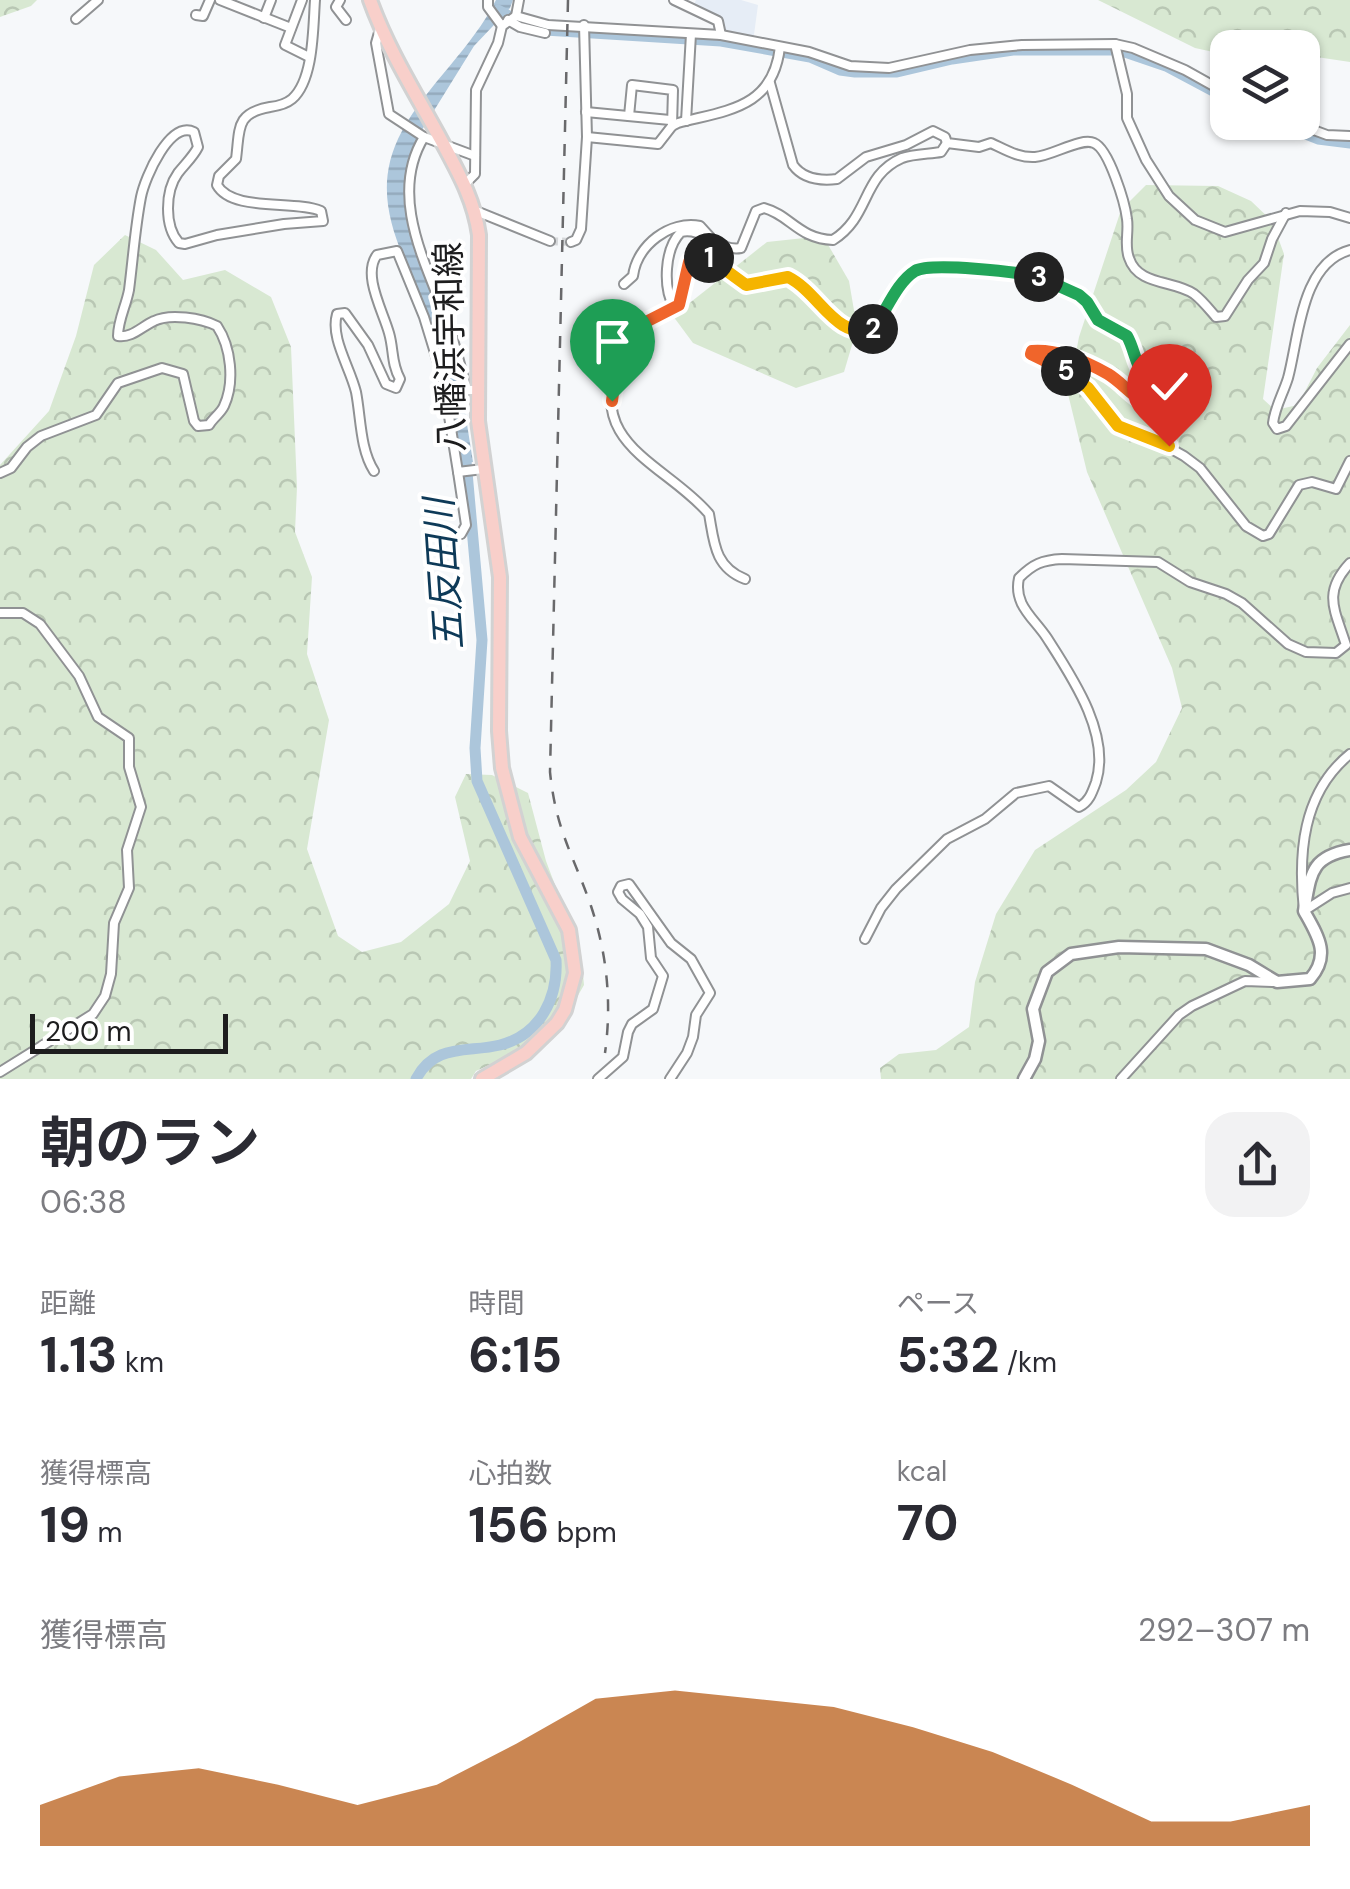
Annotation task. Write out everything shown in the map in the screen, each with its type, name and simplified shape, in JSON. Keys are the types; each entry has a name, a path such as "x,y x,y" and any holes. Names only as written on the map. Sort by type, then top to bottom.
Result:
{"main road":[{"name":"八幡浜宇和線","path":"370,0 380,29 476,211 476,390 480,470 500,578 502,768 520,836 569,930 575,973 566,1010 557,1023 526,1053 482,1079"}],"street":[{"path":"76,19 98,0"},
{"path":"196,15 204,16 210,0"},
{"path":"220,0 239,4 290,28"},
{"path":"264,18 271,0"},
{"path":"302,0 285,45 309,56"},
{"path":"0,473 12,468 33,441 91,418 111,389 147,371 172,368 183,374 198,426 209,424 224,408 231,368 225,342 216,326 159,318 126,337 118,336 138,234 140,198 167,142 188,129 194,132 198,147 172,184 168,210 169,226 179,242 322,221 324,216 314,208 278,207 230,197 216,185 219,176 236,159 245,115 290,101 304,82 315,0"},
{"path":"340,0 336,8 346,20"},
{"path":"488,0 490,11 545,33"},
{"path":"465,184 475,174 476,90 519,0"},
{"path":"674,0 718,22 721,35"},
{"path":"508,20 691,38 721,35 779,51 809,52 850,66 889,68 970,50 1115,44 1185,70 1210,84"},
{"path":"380,29 376,43 389,114 423,136 475,156"},
{"path":"571,242 581,229 587,137 584,29"},
{"path":"686,121 691,38"},
{"path":"1115,44 1127,118 1154,174 1181,209 1225,232 1286,213 1330,212 1350,218"},
{"path":"586,112 671,123 730,112 770,83 779,51"},
{"path":"770,83 793,166 810,178 836,179 866,157 933,132 945,137 947,143"},
{"path":"587,137 658,144 671,123 673,90 632,85 628,116"},
{"path":"1320,133 1350,136"},
{"path":"423,136 409,179 410,214 455,342 467,390 476,390"},
{"path":"947,143 978,147 991,143 1018,156 1034,157 1066,150 1080,141 1094,143 1106,154 1127,215 1127,253 1134,267 1142,275 1196,296 1216,316 1226,316 1248,280 1260,269 1286,213"},
{"path":"674,307 669,299 666,268 672,242 681,232 688,230 734,250 741,248 756,211 764,208 803,233 833,240 860,214 868,190 879,175 902,158 941,152 947,143"},
{"path":"476,211 550,241"},
{"path":"624,284 633,276 634,265 644,248 676,227 685,223 700,226 713,241"},
{"path":"1350,250 1330,258 1317,274 1274,412 1277,429 1286,426 1350,344"},
{"path":"374,471 367,460 356,391 335,319 337,314 344,313 368,345 386,384 391,388 400,385 390,360 390,336 376,296 371,264 377,255 398,251 443,379 466,526 461,534"},
{"path":"744,579 718,558 708,514 644,462 623,437 613,412 616,370 638,326 679,305 689,262 699,254 708,256 746,285 782,276 795,280 842,326 855,332 874,328 897,291 915,271 928,267 1024,274 1060,284 1087,302 1098,320 1123,333 1133,346 1140,370 1167,392 1171,403 1164,407 1145,403 1112,376 1079,360 1038,350 1032,351 1032,357 1068,372 1088,388 1118,426 1148,436 1200,468 1256,533 1268,534 1299,484 1312,482 1328,490 1340,486 1350,460"},
{"path":"459,472 480,470"},
{"path":"865,939 896,889 947,838 985,819 1016,793 1049,786 1079,807 1092,793 1099,769 1095,733 1077,689 1019,600 1020,578 1030,567 1047,560 1158,562 1190,582 1242,603 1288,644 1320,653 1341,652 1346,645 1332,599 1336,580 1350,563"},
{"path":"0,613 23,613 40,624 79,676 98,717 130,738 129,767 141,807 127,850 129,888 114,923 109,984 100,1007 0,1076"},
{"path":"1121,1079 1179,1015 1192,1006 1245,981 1310,979 1322,958 1322,944 1304,912 1301,887 1309,808 1326,776 1350,754"},
{"path":"1304,912 1312,869 1325,857 1350,850"},
{"path":"598,1079 623,1057 632,1024 653,1008 664,976 651,958 648,927 618,892 621,886 629,884 672,943 692,959 710,994 696,1015 693,1038 670,1079"},
{"path":"1304,912 1332,893 1350,888"},
{"path":"1024,1079 1039,1041 1033,1009 1047,972 1071,954 1147,946 1206,949 1249,965 1278,982"}],"shaded area":[{"path":"696,0 741,0 758,5 753,42 721,35 720,27 692,9"}],"green space":[{"path":"0,0 37,0 0,17"},
{"path":"1098,0 1350,0 1350,62 1320,58 1320,30 1210,30 1210,51 1195,48"},
{"path":"1146,185 1218,186 1251,201 1272,221 1284,254 1263,399 1275,410 1298,405 1317,368 1350,325 1350,1079 881,1079 880,1068 899,1054 936,1050 969,1027 975,982 996,914 1035,850 1126,790 1156,762 1182,708 1172,668 1087,472 1068,394 1079,337 1121,210"},
{"path":"125,235 156,250 183,280 225,270 271,297 291,347 295,532 312,577 307,654 329,720 307,849 338,936 362,952 401,942 449,904 470,861 455,797 466,774 492,775 528,793 546,861 581,954 584,985 565,1018 525,1049 476,1071 471,1079 0,1079 0,465 49,411 76,336 94,265"},
{"path":"823,236 849,281 857,328 844,372 796,388 693,343 673,316 767,242"}],"water":[{"path":"496,0 513,0 474,46 417,138 405,182 411,232 459,374 473,462 459,464 434,336 395,235 387,185 391,159 402,131"}],"waterway":[{"path":"498,10 545,30 721,41 810,57 855,72 897,72 1013,50 1111,50"},
{"path":"1122,51 1166,66 1210,89"},
{"path":"1320,139 1350,143"},
{"name":"五反田川","path":"416,1079 432,1060 442,1055 500,1045 526,1033 544,1013 556,974 556,960 477,781 475,748 482,640 465,450"}],"tunnel":[{"path":"550,241 571,242"}],"railway":[{"path":"568,0 550,772 561,827 601,942 608,997 605,1053"}],"route":[{"path":"612,401 616,370 638,326 679,305 686,268 699,254 708,256 746,285 782,276 795,280 842,326 855,332 874,328 915,271 948,267 1044,278 1079,295 1098,320 1127,336 1140,370 1167,392 1170,405 1145,403 1112,376 1079,360 1038,350 1032,351 1032,357 1068,372 1088,388 1118,426 1169,446"}]}
